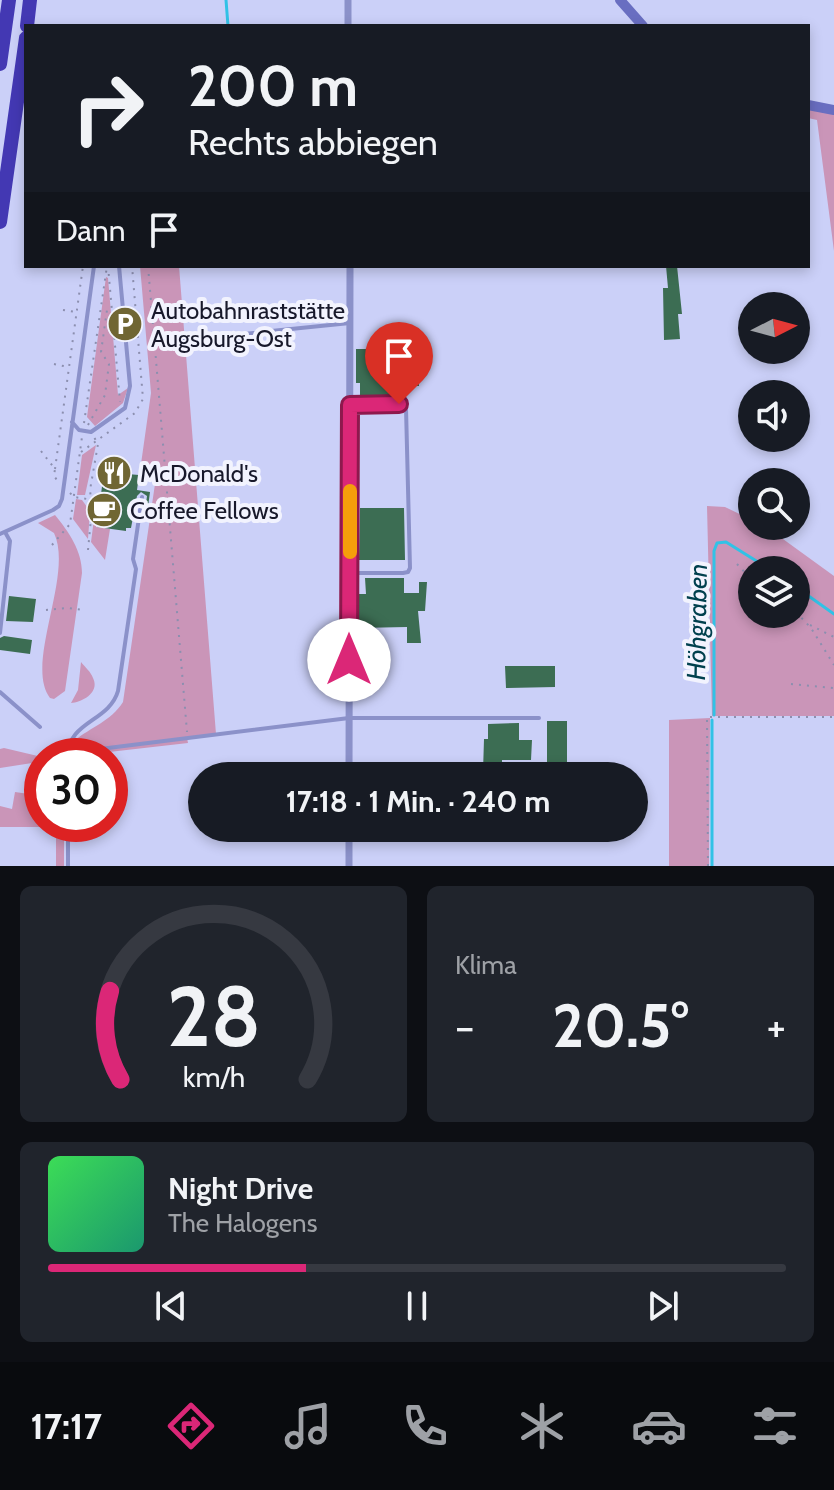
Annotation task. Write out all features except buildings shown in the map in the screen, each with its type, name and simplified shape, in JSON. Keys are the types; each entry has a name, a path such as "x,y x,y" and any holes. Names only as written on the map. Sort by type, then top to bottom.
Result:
{"highway":[{"path":"0,64 9,0"},
{"path":"27,24 30,0"},
{"path":"0,222 24,57"},
{"path":"23,66 24,83"}],"street":[{"path":"348,0 348,24"},
{"path":"620,0 641,24"},
{"path":"810,105 834,110"},
{"path":"349,762 350,268"},
{"path":"349,842 349,866"}],"lane":[{"path":"0,633 10,541 2,533 59,506 62,499 94,268"},
{"path":"72,422 83,432 89,430 128,403 130,386 119,268"},
{"path":"155,343 350,323"},
{"path":"349,573 403,573 410,568 406,408 399,404 350,405"},
{"path":"72,738 84,724 105,713 116,700 136,569 133,559 142,497"},
{"path":"0,692 40,727"},
{"path":"128,745 349,718 539,718"},
{"path":"68,842 68,866"}],"path":[{"path":"55,469 83,268"},
{"path":"107,268 121,423"},
{"path":"52,545 70,524 107,268"},
{"path":"148,268 187,737"},
{"path":"63,310 77,312"},
{"path":"89,430 105,395 109,364 101,352 107,310"},
{"path":"54,364 69,367"},
{"path":"84,423 98,444 88,550"},
{"path":"91,499 100,501"},
{"path":"46,610 83,610"},
{"path":"810,625 834,637"},
{"path":"810,627 834,665"},
{"path":"791,684 834,688"},
{"path":"708,866 707,717 834,717"}],"shaded area":[{"path":"810,109 834,114 834,251 817,120 810,118"},
{"path":"140,268 179,268 216,734 187,738 188,743 128,750 128,738 78,738 107,719 123,702 155,484 141,464 151,393"},
{"path":"106,277 118,395 128,388 123,403 95,426 87,417"},
{"path":"96,445 85,495 77,495 82,455"},
{"path":"76,499 82,500 90,511 88,539 73,519"},
{"path":"96,504 99,504 96,527 110,529 105,560 91,542"},
{"path":"707,506 725,507 738,513 738,540 784,540 806,556 738,556 738,628 810,628 810,559 834,576 834,716 712,716"},
{"path":"55,515 74,542 82,573 65,691 54,699 50,698 44,683 42,664 55,595 59,551 54,533 38,523"},
{"path":"81,662 92,676 94,688 85,698 71,703 78,690"},
{"path":"710,718 709,866 669,866 669,720"},
{"path":"0,749 24,753 24,764 0,768"},
{"path":"15,792 24,793 24,827 0,827 0,806 12,809"},
{"path":"56,842 64,842 64,866 56,866"}],"waterway":[{"path":"226,0 228,24"},
{"name":"Höhgraben","path":"714,715 714,551 717,543 726,542 748,556"},
{"name":"Höhgraben","path":"810,597 834,614"},
{"name":"Höhgraben","path":"712,720 712,866"}],"slow traffic":[{"path":"350,491 350,552"}],"place":[{"name":"Autobahnraststätte Augsburg-Ost","path":"125,324"},
{"name":"McDonald's","path":"114,473"},
{"name":"Coffee Fellows","path":"104,510"}],"route":[{"path":"349,660 350,405 399,404"}]}
